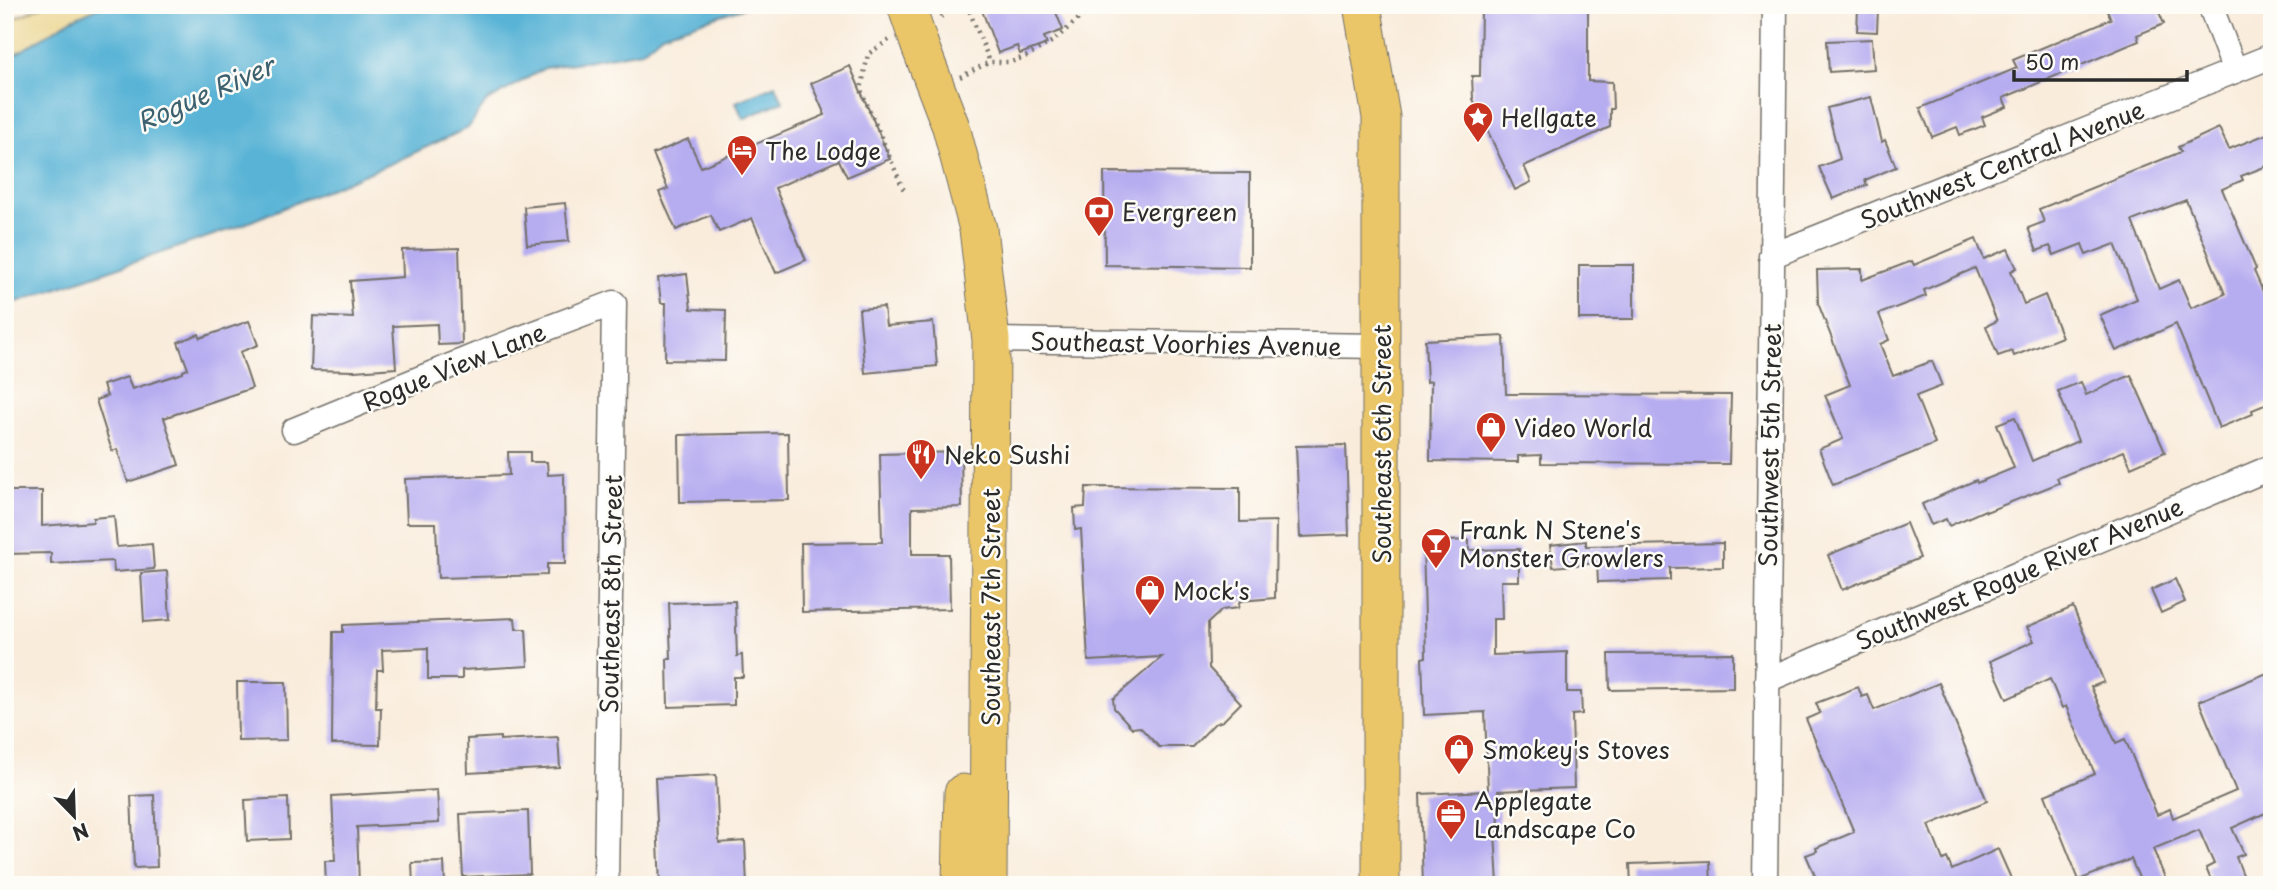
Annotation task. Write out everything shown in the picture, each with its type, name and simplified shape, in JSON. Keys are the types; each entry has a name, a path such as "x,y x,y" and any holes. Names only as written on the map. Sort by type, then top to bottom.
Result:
{"highway":[{"name":"Southeast 6th Street","path":"1362,5 1381,117 1381,885"},
{"name":"Southeast 7th Street","path":"914,27 951,127 978,229 991,340 988,885"},
{"path":"961,885 964,760 989,718"}],"street":[{"name":"Southwest 5th Street","path":"1765,885 1775,5"},
{"path":"2210,5 2235,71"},
{"name":"Southwest Central Avenue","path":"1771,256 2272,56"},
{"name":"Rogue View Lane","path":"294,430 477,355 614,303"},
{"name":"Southeast 8th Street","path":"606,885 614,303"},
{"name":"Southeast Voorhies Avenue","path":"991,340 1381,346"},
{"name":"Southwest Rogue River Avenue","path":"1767,680 2272,467"}],"path":[{"path":"905,193 861,90 868,54 957,5"},
{"path":"967,5 990,62"},
{"path":"935,86 961,77 990,62 1011,62 1027,56 1053,41 1092,7 1098,5"}],"sand":[{"path":"44,5 123,5 5,58 5,23"}],"water":[{"name":"Rogue River","path":"104,5 752,5 662,34 642,51 545,68 486,102 468,128 392,163 237,227 5,306 5,61 72,19"},
{"path":"775,85 783,101 743,119 736,102"}],"building":[{"path":"980,5 1053,5 1063,30 1044,37 1047,44 1020,54 1017,46 998,53"},
{"path":"1481,5 1588,5 1588,81 1612,82 1613,109 1610,109 1610,127 1524,166 1531,182 1515,190 1473,99 1472,76 1480,76"},
{"path":"2105,5 2156,5 2164,24 2137,35 2139,41 2003,98 2007,107 1982,117 1985,125 1960,135 1957,127 1932,137 1920,108 2017,68 2013,60 2111,19"},
{"path":"1858,8 1878,9 1877,32 1857,31"},
{"path":"1872,39 1874,69 1829,72 1827,41"},
{"path":"850,66 890,159 847,177 839,160 775,188 806,260 776,273 752,218 719,232 711,215 676,230 659,192 668,189 653,154 688,139 701,167 825,115 811,83"},
{"path":"1871,97 1882,142 1885,140 1896,167 1865,180 1867,185 1833,199 1819,167 1840,159 1827,108"},
{"path":"2219,128 2229,149 2272,132 2272,164 2241,176 2243,180 2222,189 2272,312 2272,402 2252,410 2253,414 2219,428 2176,324 2116,351 2100,315 2137,299 2115,244 2086,255 2082,244 2054,255 2050,246 2037,251 2028,228 2044,222 2039,209 2181,152 2178,147","holes":["2186,200 2225,294 2191,308 2179,280 2159,289 2132,221"]},
{"path":"1104,172 1250,173 1250,267 1105,265"},
{"path":"565,203 569,241 527,245 524,207"},
{"path":"1976,239 1984,259 2008,249 2017,268 2011,271 2024,304 2045,295 2062,337 2014,356 2012,351 1998,356 1986,326 1997,321 1975,268 1924,290 1926,296 1879,314 1889,340 1880,344 1893,376 1932,361 1942,386 1916,396 1935,444 1833,485 1819,449 1843,439 1825,395 1850,385 1818,303 1817,270 1862,269 1862,280 1912,261 1914,265"},
{"path":"459,248 462,344 438,345 437,324 393,326 396,368 311,370 313,316 353,318 350,281 403,277 402,250"},
{"path":"1579,265 1634,265 1634,319 1579,319"},
{"path":"687,274 691,309 726,310 725,361 665,360 666,303 661,303 658,278"},
{"path":"884,307 886,326 933,322 937,366 865,373 859,309"},
{"path":"249,321 258,345 240,352 252,388 164,418 179,465 128,482 117,449 112,451 96,400 107,396 103,385 127,377 132,389 183,373 188,369 178,342 199,334 200,338"},
{"path":"1504,336 1506,394 1731,395 1729,464 1541,463 1541,455 1518,456 1518,462 1430,461 1431,381 1427,382 1425,340"},
{"path":"2131,375 2165,452 2131,467 2124,451 2057,478 2059,483 1986,512 1985,510 1949,526 1946,519 1931,525 1922,504 1976,480 1977,483 2014,468 1997,424 2015,417 2032,461 2078,441 2058,391 2081,382 2086,395"},
{"path":"788,433 789,500 680,502 679,435"},
{"path":"1346,445 1349,535 1300,537 1296,446"},
{"path":"508,452 530,452 530,462 547,462 548,475 564,474 565,564 547,564 547,575 438,578 436,523 407,523 405,479 509,475"},
{"path":"961,452 962,507 912,508 912,554 949,554 950,609 802,612 801,543 882,542 880,454"},
{"name":"Mock's","path":"1086,487 1240,488 1240,522 1276,521 1275,598 1240,601 1238,608 1222,610 1208,623 1209,668 1241,703 1223,721 1214,724 1192,747 1159,747 1140,727 1132,728 1114,708 1113,699 1162,657 1088,661 1081,529 1075,530 1074,508 1085,507"},
{"path":"5,491 42,491 42,526 93,522 93,518 114,516 117,547 152,544 154,569 114,572 113,561 51,564 51,553 5,554"},
{"path":"1906,523 1920,558 1842,590 1828,555"},
{"path":"1469,540 1469,550 1519,549 1519,581 1501,581 1502,619 1493,619 1493,655 1567,652 1567,692 1581,692 1582,714 1572,715 1574,788 1498,791 1499,832 1495,832 1498,885 1423,885 1420,794 1488,791 1485,712 1424,715 1422,658 1426,657 1423,542"},
{"path":"1586,541 1586,546 1723,543 1723,567 1670,568 1670,580 1598,582 1597,563 1553,567 1550,545"},
{"path":"167,571 170,620 144,622 141,573"},
{"path":"2175,579 2185,602 2161,613 2151,590"},
{"path":"735,601 737,656 742,655 743,677 734,677 734,705 668,707 667,659 671,659 669,603"},
{"path":"2073,607 2104,682 2091,687 2116,743 2125,739 2157,815 2170,809 2173,818 2236,791 2199,701 2267,673 2272,684 2272,810 2232,828 2244,854 2236,857 2247,885 2213,885 2206,868 2214,864 2199,830 2153,849 2168,885 2142,885 2131,859 2079,880 2045,795 2095,774 2066,706 2062,708 2050,679 2007,699 1990,661 2034,641 2027,627"},
{"path":"515,618 516,629 526,629 528,666 462,670 462,679 428,679 428,648 382,650 383,670 377,670 376,708 381,708 380,745 332,744 333,632 343,632 343,625"},
{"path":"1733,653 1733,688 1610,690 1609,654"},
{"path":"237,682 286,682 287,740 238,741"},
{"path":"1939,683 1987,801 1929,825 1943,860 1947,858 1952,870 1998,849 2014,885 1819,885 1806,855 1854,832 1806,719 1820,713 1816,703 1858,687 1862,697 1868,695 1874,710"},
{"path":"500,737 500,740 558,737 560,768 468,773 467,739"},
{"path":"716,775 719,843 745,841 747,885 660,885 655,778"},
{"path":"437,790 439,823 357,827 359,885 326,885 325,861 335,861 332,796"},
{"path":"154,795 157,867 134,868 131,796"},
{"path":"288,798 289,839 247,841 245,800"},
{"path":"528,811 530,874 463,877 460,814"},
{"path":"1710,861 1711,885 1631,885 1630,864"},
{"path":"444,862 445,885 413,885 412,863"}],"place":[{"name":"Hellgate","path":"1478,144"},
{"name":"The Lodge","path":"742,177"},
{"name":"Evergreen","path":"1099,238"},
{"name":"Video World","path":"1491,454"},
{"name":"Neko Sushi","path":"921,481"},
{"name":"Frank N Stene's Monster Growlers","path":"1436,570"},
{"name":"Mock's","path":"1150,617"},
{"name":"Smokey's Stoves","path":"1459,776"},
{"name":"Applegate Landscape Co","path":"1451,841"}]}
